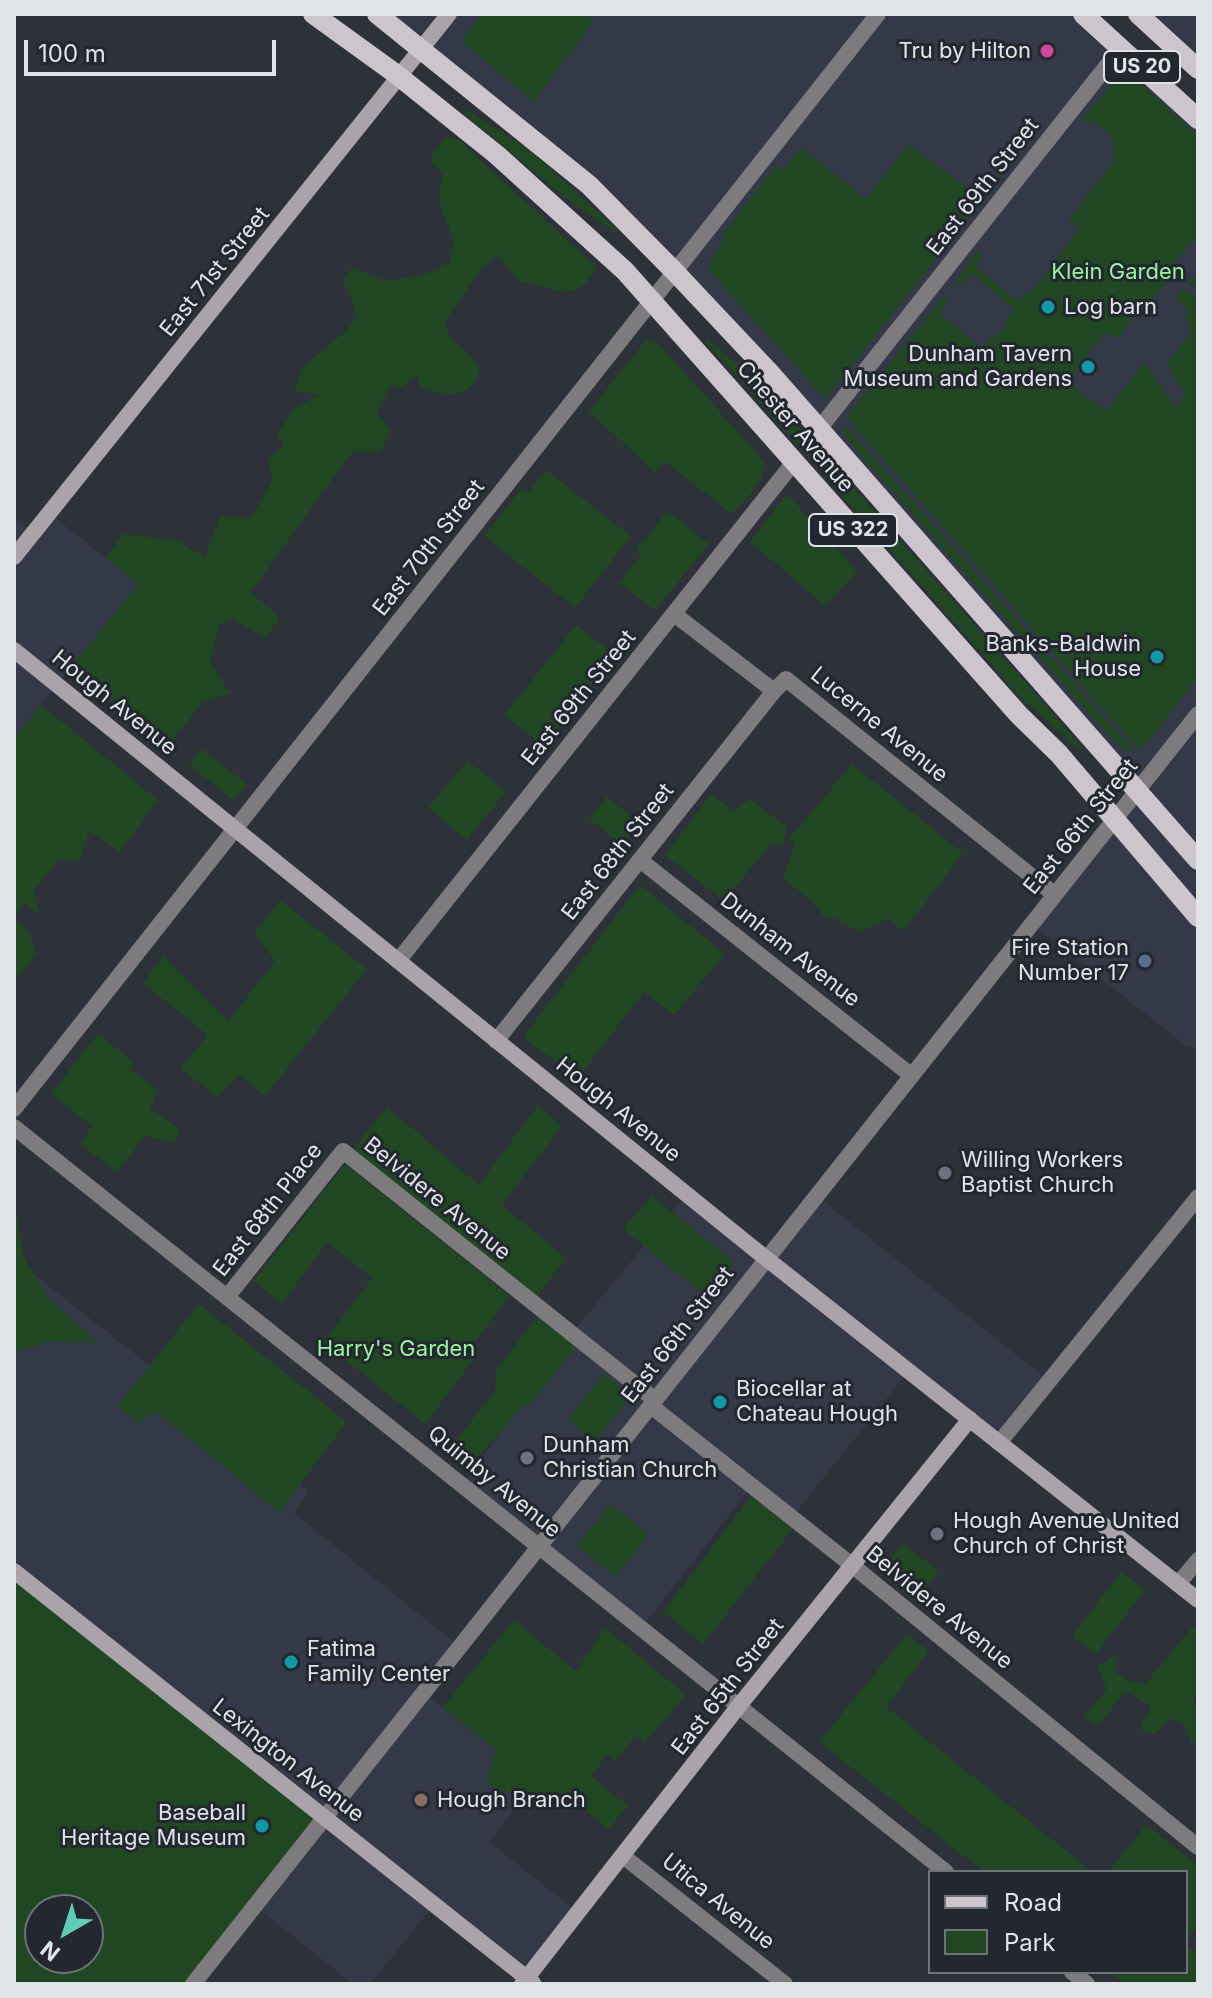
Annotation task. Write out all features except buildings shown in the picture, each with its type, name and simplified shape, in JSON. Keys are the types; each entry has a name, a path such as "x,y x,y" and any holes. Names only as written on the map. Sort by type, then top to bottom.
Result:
{"main road":[{"name":"Chester Avenue","path":"313,14 400,76 497,155 617,263 1009,705 1059,754 1198,917"},
{"name":"Chester Avenue","path":"377,14 494,105 589,185 675,272 819,429 1198,860"},
{"name":"US 20","path":"1083,14 1198,119"},
{"name":"US 20","path":"1138,14 1198,69"}],"street":[{"name":"East 71st Street","path":"14,557 449,14"},
{"name":"East 70th Street","path":"14,1109 878,14"},
{"name":"East 69th Street","path":"819,429 1121,48"},
{"name":"East 69th Street","path":"398,961 794,462"},
{"name":"Lucerne Avenue","path":"674,614 774,691 786,679 1055,895"},
{"name":"Hough Avenue","path":"14,650 766,1258 1198,1600"},
{"name":"East 68th Street","path":"496,1041 774,691"},
{"name":"East 66th Street","path":"193,1984 1198,714"},
{"name":"Dunham Avenue","path":"640,860 912,1076"},
{"name":"Quimby Avenue","path":"14,1127 943,1870"},
{"name":"East 68th Place","path":"227,1297 343,1151"},
{"name":"Belvidere Avenue","path":"343,1151 1198,1847"},
{"path":"999,1443 1198,1197"},
{"name":"East 65th Street","path":"528,1982 738,1707 970,1419"},
{"path":"1178,1584 1198,1560"},
{"name":"Lexington Avenue","path":"14,1571 528,1982"},
{"name":"Utica Avenue","path":"623,1856 785,1984"}],"shaded area":[{"path":"377,14 1083,14 1198,119 1198,1048 1186,1046 1032,924 1138,792 675,272"},
{"path":"1138,14 1198,14 1198,69"},
{"path":"49,513 139,584 14,738 14,518 33,533"},
{"path":"687,1193 766,1258 817,1196 1049,1381 999,1443 909,1370 792,1517 752,1486 642,1627 462,1486 567,1339"},
{"path":"27,1269 309,1491 294,1513 460,1647 424,1692 535,1782 489,1842 578,1912 527,1978 436,1902 370,1984 353,1984 255,1906 14,1571 14,1285"}],"green space":[{"path":"482,14 585,14 594,21 534,102 461,41"},
{"name":"Klein Garden","path":"1131,74 1198,136 1198,235 1174,263 1176,274 1135,315 1118,338 1104,333 1068,382 1106,411 1145,362 1175,408 1185,394 1167,363 1191,332 1187,308 1175,298 1182,288 1191,296 1197,290 1188,282 1198,272 1198,677 1145,746 1137,748 848,419 944,296 947,302 939,313 982,348 1007,324 1006,320 1014,308 971,274 962,283 955,283 978,251 982,256 975,267 1018,301 1027,292 1032,292 1080,228 1069,219 1115,160 1111,134 1096,122 1082,119 1118,77"},
{"path":"465,109 527,148 618,230 616,233 563,196 464,113"},
{"path":"1026,120 1039,128 825,399 708,269 721,245 723,234 775,167 782,171 801,148 866,199 908,144 980,197 1031,133 1022,124"},
{"path":"447,137 459,140 597,268 577,290 564,292 519,281 497,255 480,271 447,319 447,331 480,369 476,380 464,391 447,394 419,387 417,375 400,388 390,386 377,412 391,430 381,452 352,452 251,592 280,618 265,638 232,619 220,624 210,661 230,693 202,703 168,746 70,668 138,584 106,558 123,534 175,540 205,557 220,516 252,517 272,481 268,459 284,444 277,435 293,410 320,394 294,392 302,368 347,330 357,314 343,280 352,267 385,281 423,275 450,262 453,239 440,200 443,175 431,162 433,152"},
{"path":"708,339 768,391 1083,748 1080,750 1023,700 706,342"},
{"path":"645,341 658,343 764,461 758,483 732,514 664,461 655,473 589,411"},
{"path":"843,426 1134,751 1126,752 1105,731 858,452 844,433"},
{"path":"546,470 631,536 575,608 484,536 521,489 528,493"},
{"path":"785,496 790,497 857,571 826,606 750,542"},
{"path":"667,511 709,544 655,610 619,583 641,554 637,550"},
{"path":"576,625 615,655 543,746 504,715"},
{"path":"41,705 158,800 120,852 89,831 79,861 59,859 34,891 39,914 24,903 14,915 14,738"},
{"path":"202,749 247,784 234,801 189,765"},
{"path":"467,760 506,792 467,840 428,808"},
{"path":"852,764 963,853 904,931 888,919 859,932 834,918 825,919 817,907 783,877 795,845 789,839"},
{"path":"711,794 734,811 750,799 786,826 783,845 772,843 724,901 665,855"},
{"path":"607,796 639,824 622,845 589,819"},
{"path":"640,885 725,954 674,1015 644,992 578,1078 523,1037"},
{"path":"280,900 367,969 265,1096 239,1075 217,1097 180,1068 208,1035 143,983 163,956 228,1021 275,961 254,933"},
{"path":"14,917 29,931 37,954 21,974 14,977"},
{"path":"98,1033 133,1062 130,1069 158,1090 150,1108 180,1130 175,1143 145,1136 117,1172 81,1145 92,1126 51,1094"},
{"path":"538,1105 562,1126 502,1205 566,1258 535,1299 353,1149 387,1107 479,1185"},
{"name":"Harry's Garden","path":"345,1164 510,1296 467,1352 474,1359 425,1424 323,1342 372,1278 327,1242 282,1304 254,1281"},
{"path":"652,1196 731,1259 732,1267 708,1298 623,1229"},
{"path":"14,1216 17,1218 24,1257 47,1297 99,1343 51,1341 14,1352"},
{"path":"199,1304 347,1422 279,1512 158,1413 148,1415 139,1423 117,1406"},
{"path":"537,1317 576,1347 528,1407 524,1405 470,1466 451,1447 495,1391 496,1370"},
{"path":"604,1373 631,1396 594,1444 568,1419"},
{"path":"752,1495 795,1526 703,1644 663,1612"},
{"path":"610,1504 649,1535 615,1576 577,1546"},
{"path":"903,1543 939,1572 915,1602 879,1572"},
{"path":"14,1571 325,1818 193,1984 14,1984"},
{"path":"1121,1572 1145,1590 1096,1654 1072,1636"},
{"path":"514,1620 576,1671 605,1628 686,1695 645,1743 636,1735 615,1761 607,1755 591,1776 628,1806 608,1829 575,1802 538,1793 498,1791 486,1780 496,1750 443,1707"},
{"path":"1192,1627 1198,1631 1198,1693 1192,1701 1198,1705 1198,1741 1192,1743 1184,1725 1172,1718 1154,1734 1139,1729 1151,1707 1130,1693 1122,1695 1098,1726 1083,1717 1107,1689 1097,1667 1117,1654 1115,1672 1129,1681 1146,1683"},
{"path":"907,1634 929,1651 886,1707 1090,1870 981,1870 819,1742"},
{"path":"1146,1824 1198,1866 1198,1925 1188,1938 1188,1870 1111,1870"},
{"path":"1188,1948 1198,1955 1198,1984 1125,1984 1112,1974 1188,1974"}],"place":[{"name":"Tru by Hilton","path":"1047,51"},
{"name":"Log barn","path":"1048,307"},
{"name":"Dunham Tavern Museum and Gardens","path":"1088,367"},
{"name":"Banks-Baldwin House","path":"1157,657"},
{"name":"Fire Station Number 17","path":"1145,961"},
{"name":"Willing Workers Baptist Church","path":"945,1173"},
{"name":"Biocellar at Chateau Hough","path":"720,1402"},
{"name":"Dunham Christian Church","path":"527,1458"},
{"name":"Hough Avenue United Church of Christ","path":"937,1534"},
{"name":"Fatima Family Center","path":"291,1662"},
{"name":"Hough Branch","path":"421,1800"},
{"name":"Baseball Heritage Museum","path":"262,1826"}]}
